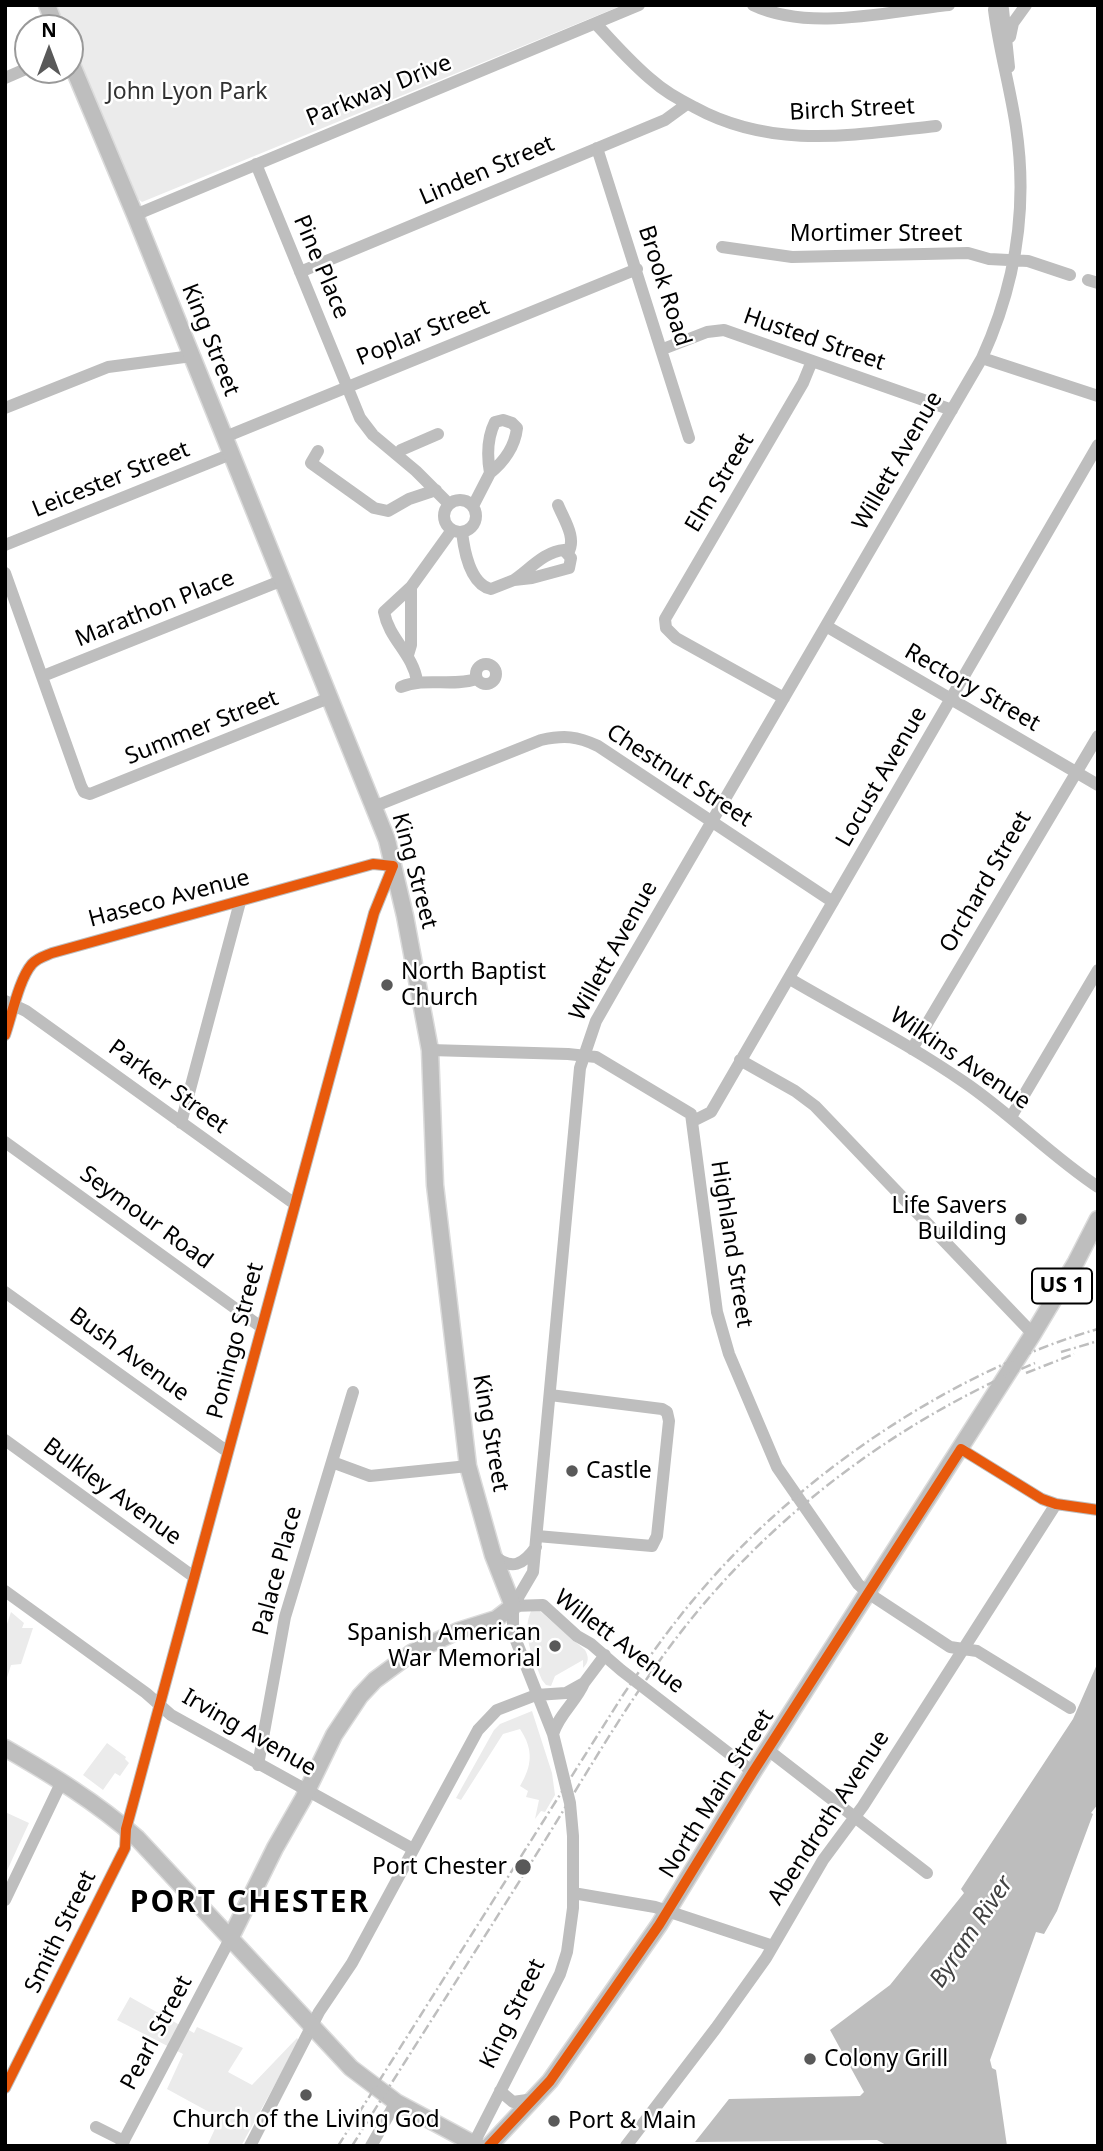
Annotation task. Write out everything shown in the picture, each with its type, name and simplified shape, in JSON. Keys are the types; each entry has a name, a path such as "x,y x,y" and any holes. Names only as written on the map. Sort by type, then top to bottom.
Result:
{"main road":[{"name":"King Street","path":"80,84 387,840 430,1051 435,1185 468,1466 493,1555 513,1606"},
{"name":"North Main Street","path":"481,2145 535,2099 573,2050 668,1910 1033,1334 1098,1219"},
{"path":"230,1939 341,1724 360,1696 374,1680 413,1652 458,1631 496,1619 513,1606"},
{"path":"5,1748 62,1781 126,1829 351,2068 396,2102 481,2145"}],"street":[{"name":"Parkway Drive","path":"135,215 639,5"},
{"path":"753,5 777,13 812,11 879,14 949,5"},
{"name":"Willett Avenue","path":"513,1606 533,1572 583,1056 596,1021 982,358 1001,312 1014,260 1021,190 1020,160 1011,99 998,45 995,5"},
{"name":"Willett Avenue","path":"1001,5 1008,44 1011,99"},
{"path":"1008,44 1013,23 1026,5"},
{"name":"Birch Street","path":"596,24 654,82 706,114 737,125 761,132 826,137 936,126"},
{"name":"Linden Street","path":"300,272 665,120 687,104"},
{"name":"Brook Road","path":"597,148 663,349 689,438"},
{"name":"Pine Place","path":"256,164 365,428 398,454 449,504"},
{"name":"Mortimer Street","path":"722,247 792,257 968,253 989,259 1028,261 1070,275"},
{"name":"Poplar Street","path":"225,437 637,269"},
{"name":"Husted Street","path":"663,349 707,332 724,330 952,410"},
{"path":"5,408 108,367 192,356"},
{"path":"982,358 1098,396"},
{"name":"Elm Street","path":"783,698 676,638 665,625 667,612 803,383 812,361"},
{"path":"398,454 401,450 438,434"},
{"name":"Locust Avenue","path":"694,1121 711,1112 1098,445"},
{"path":"318,451 311,463 374,508 388,510 436,490"},
{"name":"Leicester Street","path":"5,545 231,454"},
{"path":"417,681 408,655 397,643 384,612 411,587 457,531 471,528 475,521 474,506 490,473"},
{"path":"474,506 459,499 449,504 443,516 446,525 457,531 475,576 481,584 491,589 514,580 531,566 558,551 564,550 568,553 573,545 558,505"},
{"path":"6,577 43,676"},
{"name":"Marathon Place","path":"43,676 283,580"},
{"path":"408,655 411,645 411,587"},
{"name":"Rectory Street","path":"826,626 1098,785"},
{"name":"Summer Street","path":"43,676 81,786 84,792 90,794 330,698"},
{"path":"401,687 417,681 477,679"},
{"name":"Chestnut Street","path":"373,807 541,740 564,735 580,737 598,746 833,902"},
{"name":"Orchard Street","path":"912,1049 1098,736"},
{"name":"Haseco Avenue","path":"5,1035 10,1004 29,966 37,959 373,864 393,866"},
{"name":"Poningo Street","path":"126,1829 374,913 393,866"},
{"path":"181,1123 240,902"},
{"path":"1012,1116 1098,970"},
{"name":"Wilkins Avenue","path":"790,979 964,1082 1012,1116 1082,1177 1098,1187"},
{"name":"Parker Street","path":"10,1004 26,1011 295,1203"},
{"path":"430,1051 596,1057 680,1106 691,1114 694,1121"},
{"path":"740,1060 795,1091 815,1106 1033,1334"},
{"name":"Highland Street","path":"694,1121 717,1312 738,1377 777,1467 850,1574 868,1593 950,1647 977,1651 1070,1708"},
{"name":"Seymour Road","path":"5,1142 261,1327"},
{"name":"Bush Avenue","path":"5,1292 228,1452"},
{"name":"Palace Place","path":"258,1765 285,1617 354,1392"},
{"path":"493,1555 506,1564 518,1564 529,1556 536,1541 652,1546 657,1536 669,1421 667,1412 662,1409 550,1395"},
{"name":"Bulkley Avenue","path":"5,1440 194,1577"},
{"path":"961,1449 1033,1494 1056,1504 1098,1510"},
{"path":"332,1462 370,1476 468,1466"},
{"name":"Abendroth Avenue","path":"626,2146 716,2028 773,1946 822,1860 855,1818 1056,1504"},
{"name":"Irving Avenue","path":"5,1591 146,1692 171,1715 413,1850"},
{"name":"Willett Avenue","path":"513,1606 543,1605 577,1636 753,1772"},
{"name":"King Street","path":"481,2145 500,2091 564,1964 571,1926 573,1893 570,1803 553,1734 513,1633 513,1606"},
{"path":"553,1734 559,1719 578,1697 584,1683 605,1656"},
{"path":"250,2146 311,2028 352,1963 482,1724 497,1710 536,1695 557,1695 584,1683"},
{"path":"768,1750 928,1873"},
{"path":"5,1900 62,1781"},
{"name":"Smith Street","path":"5,2088 125,1848 126,1829"},
{"path":"573,1893 668,1910 773,1946"},
{"name":"Pearl Street","path":"122,2143 230,1939"},
{"path":"500,2091 513,2102 535,2099"},
{"path":"371,2146 396,2102"},
{"path":"96,2127 122,2143"}],"green space":[{"name":"John Lyon Park","path":"55,5 623,5 142,202 137,198 84,73 84,14 59,14"},
{"name":"Spanish American War Memorial","path":"532,1609 540,1611 585,1650 587,1655 583,1668 583,1660 555,1676 551,1686 542,1680 529,1645 527,1627"},
{"path":"11,1612 24,1623 22,1628 33,1628 21,1664 11,1665 5,1684 5,1630"},
{"path":"532,1711 552,1773 555,1795 545,1812 541,1811 535,1819 539,1800 526,1797 528,1791 520,1786 530,1758 528,1744 520,1729 503,1734 461,1800 456,1798 494,1730 500,1724"},
{"path":"107,1743 126,1757 129,1763 120,1776 115,1773 103,1790 83,1775"},
{"path":"5,1812 29,1823 5,1875"},
{"path":"130,1997 194,2033 197,2027 243,2048 228,2072 252,2085 297,2038 299,2041 241,2146 207,2146 220,2118 167,2089 183,2054 117,2020"}],"water":[{"name":"Byram River","path":"1098,1662 1098,1804 1091,1813 1093,1814 1057,1911 1044,1934 1036,1932 990,2060 992,2068 996,2070 1007,2146 888,2146 877,2140 695,2142 729,2099 860,2096 864,2092 830,2030 890,1985 964,1893 961,1889 1073,1719"}],"railway":[{"path":"338,2146 623,1695 684,1612 745,1543 788,1503 884,1430 989,1371 1044,1347 1098,1329"},
{"path":"1061,1352 1098,1341"},
{"path":"1026,1373 1074,1354"},
{"path":"352,2146 629,1705 670,1646 727,1577 806,1503 892,1439 986,1385 1035,1363"}],"cycle path":[{"path":"5,1035 23,979 32,964 41,957 373,864 393,866 374,913 126,1829 125,1848 5,2088"},
{"path":"489,2146 550,2081 659,1925 753,1772 961,1449 1042,1499 1056,1504 1098,1510"}],"place":[{"name":"North Baptist Church","path":"387,985"},
{"name":"Life Savers Building","path":"1021,1219"},
{"name":"Castle","path":"572,1471"},
{"name":"Spanish American War Memorial","path":"555,1646"},
{"name":"Port Chester","path":"523,1867"},
{"name":"Colony Grill","path":"810,2059"},
{"name":"Church of the Living God","path":"306,2095"},
{"name":"Port & Main","path":"554,2121"}],"district":[{"name":"PORT CHESTER","path":"250,1903"}]}
